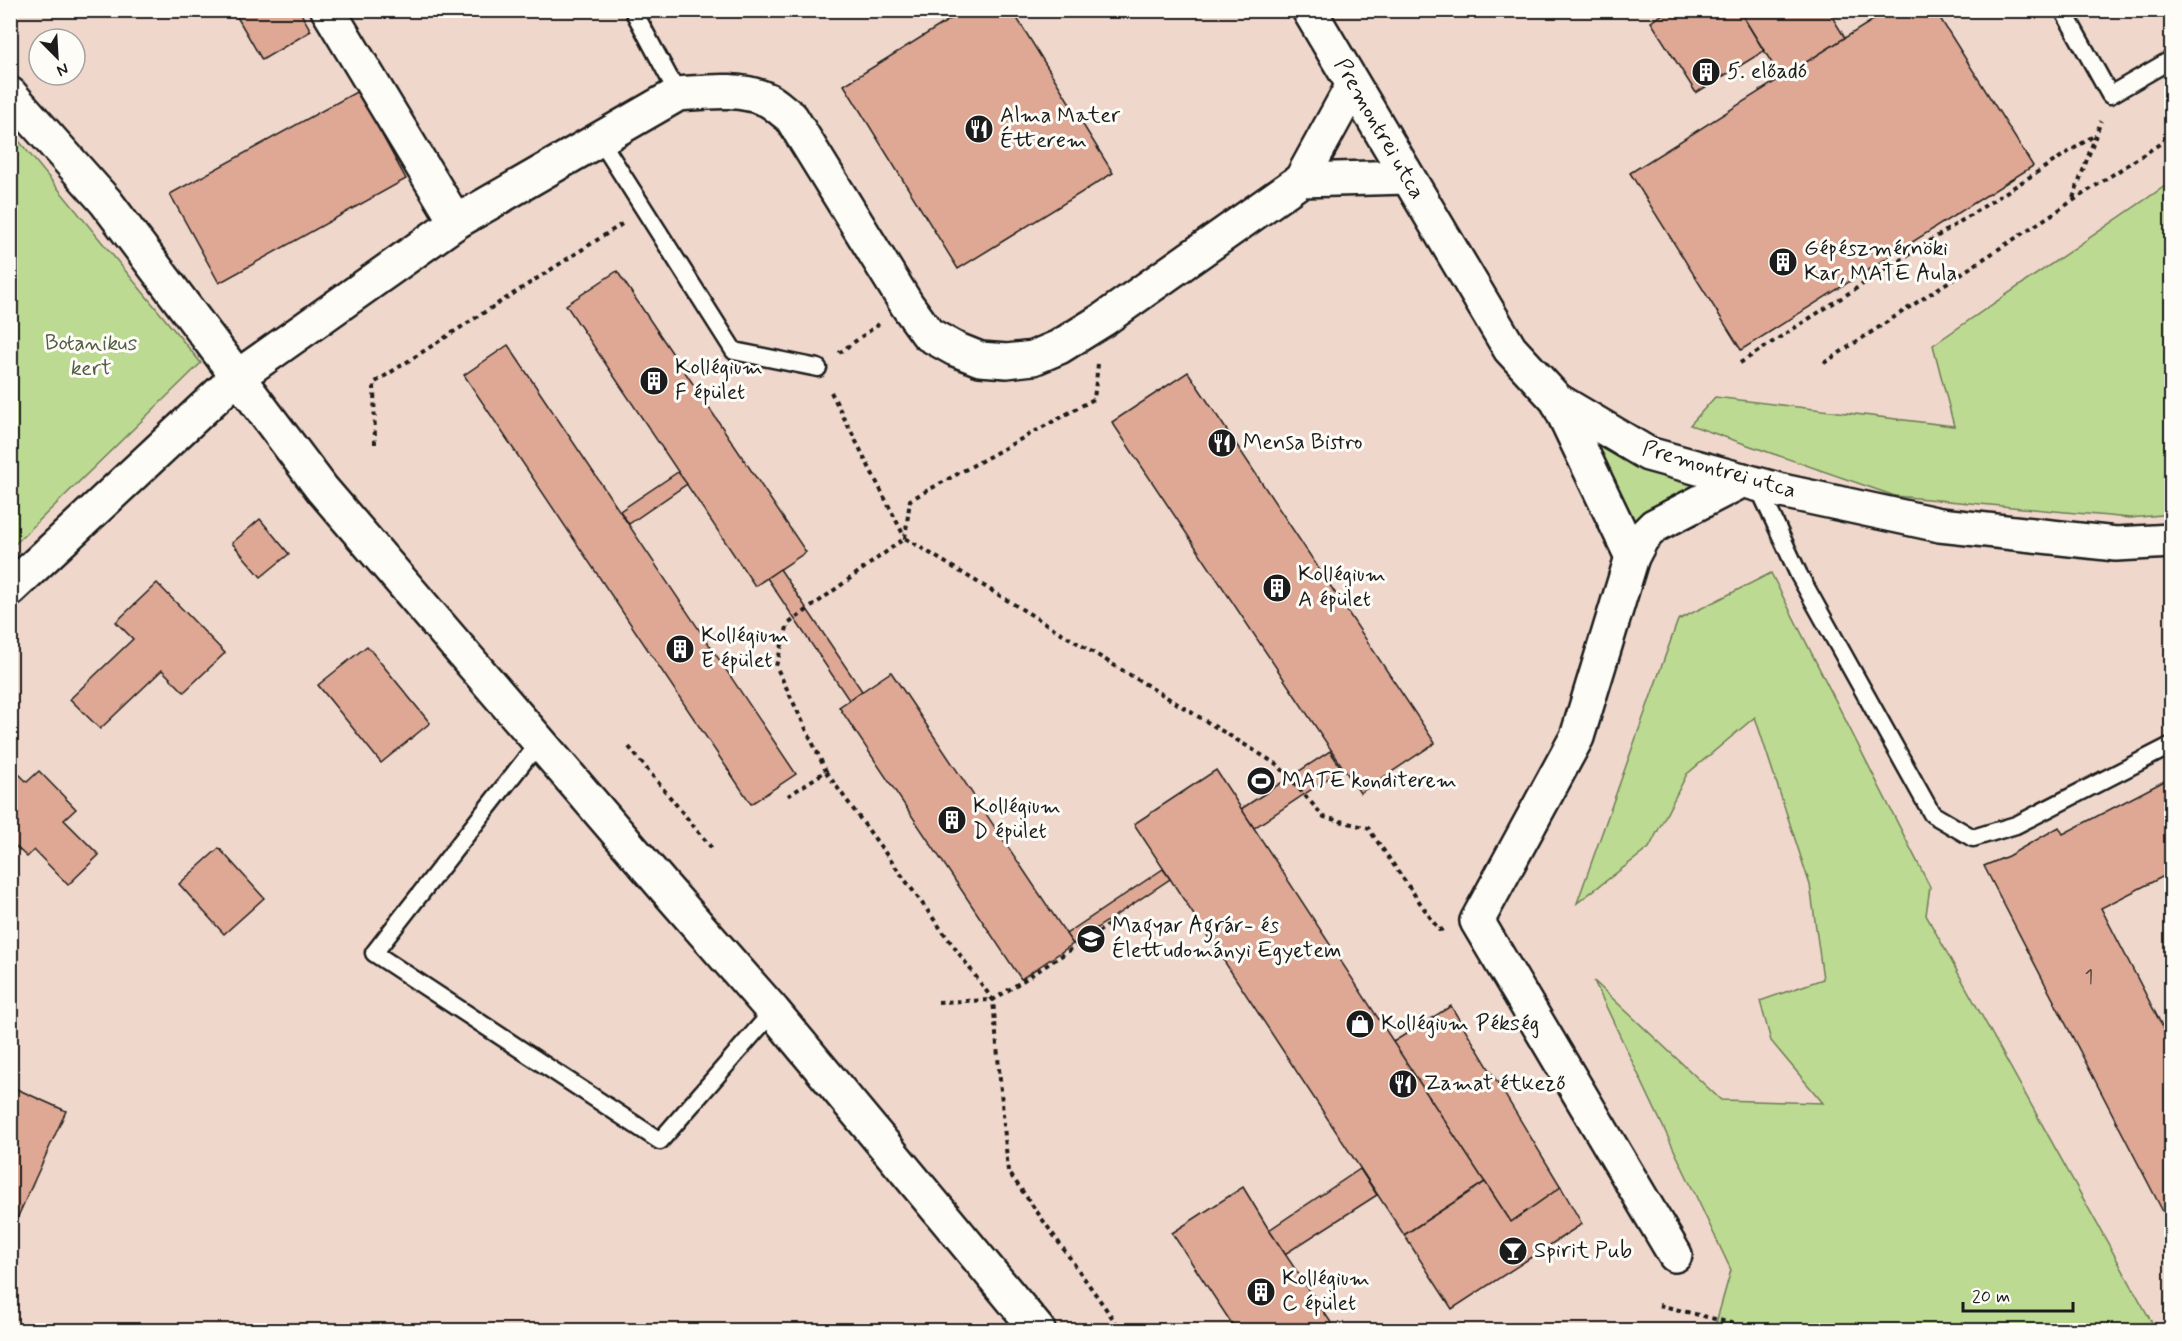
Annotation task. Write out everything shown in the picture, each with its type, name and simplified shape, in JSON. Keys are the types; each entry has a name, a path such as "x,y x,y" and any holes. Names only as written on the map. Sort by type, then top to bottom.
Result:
{"street":[{"path":"328,10 456,222"},
{"name":"Premontrei utca","path":"1309,10 1510,349 1557,400 1648,454 1750,482 1940,525 2116,544 2172,541"},
{"path":"10,590 237,376 456,222 678,94 720,90 748,93 770,100 791,117 907,305 928,334 955,349 980,359 1007,361 1033,358 1059,346 1104,319 1301,180 1353,85"},
{"path":"10,94 106,202 322,489 538,742 774,1011 1038,1330"},
{"path":"1301,180 1407,177"},
{"path":"1557,400 1632,557"},
{"path":"1675,1255 1477,921 1577,737 1632,557 1642,538 1654,526 1750,482"}],"lane":[{"path":"633,10 678,94"},
{"path":"2062,10 2110,94 2172,59"},
{"path":"599,138 734,351 818,368"},
{"path":"1750,482 1932,814 1973,838 2016,825 2172,745"},
{"path":"538,742 374,953 660,1141 774,1011"}],"path":[{"path":"2072,200 2110,94"},
{"path":"1740,363 2095,135"},
{"path":"1824,363 2172,136"},
{"path":"375,444 374,383 643,210"},
{"path":"907,305 818,368 905,538 1278,765 1324,817 1368,828 1439,930 1477,921"},
{"path":"1104,319 1094,399 910,500 905,538 788,624 776,666 826,771 993,1000 1008,1171 1121,1330"},
{"path":"629,747 714,851"},
{"path":"788,796 826,771"},
{"path":"938,1002 993,1000 1115,921"},
{"path":"1659,1305 1759,1330"}],"shaded area":[{"name":"Magyar Agrár- és Élettudományi Egyetem","path":"10,11 2171,11 2171,1330 11,1330 11,548 201,363 11,130"}],"green space":[{"name":"Botanikus kert","path":"10,130 201,363 11,548 10,548"},
{"path":"2171,182 2171,514 2130,518 1895,496 1690,425 1715,397 1954,426 1933,345"},
{"path":"1557,400 1743,480 1642,538"},
{"path":"1771,573 1930,887 1926,915 2156,1330 1714,1330 1731,1270 1594,981 1721,1100 1823,1103 1771,1041 1760,1001 1823,979 1810,885 1755,717 1687,774 1649,848 1577,903 1678,620"}],"building":[{"path":"233,10 299,10 311,31 262,60"},
{"name":"Alma Mater Étterem","path":"965,10 1012,10 1113,173 958,269 844,85"},
{"name":"5. előadó","path":"1669,10 1739,10 1764,51 1696,93 1651,22"},
{"path":"1739,10 1828,10 1845,38 1781,78"},
{"name":"Gépészmérnöki Kar, MATE Aula","path":"1889,10 1935,10 2033,166 1741,350 1630,173"},
{"path":"358,91 406,179 219,283 170,194"},
{"name":"Kollégium F épület","path":"617,271 806,552 755,586 566,305"},
{"name":"Kollégium E épület","path":"508,345 796,774 751,804 464,375"},
{"name":"Kollégium A épület","path":"1188,372 1435,743 1360,793 1112,422"},
{"path":"678,472 687,484 629,524 620,511"},
{"path":"260,519 289,554 261,577 232,543"},
{"path":"780,569 862,691 849,700 767,578"},
{"path":"157,583 225,653 184,692 162,670 100,729 70,699 133,639 116,622"},
{"path":"367,646 430,723 381,763 318,685"},
{"name":"Kollégium D épület","path":"891,672 1073,944 1021,979 839,707"},
{"path":"1330,751 1342,769 1254,828 1241,809"},
{"path":"10,765 27,782 39,771 76,809 64,820 99,855 68,885 34,850 27,857 10,841"},
{"path":"1216,770 1485,1182 1404,1235 1134,824"},
{"path":"2172,777 2172,872 2101,908 2172,1045 2172,1229 1984,866 2008,856 2059,827 2063,834"},
{"path":"219,848 264,898 224,934 179,884"},
{"path":"1163,869 1170,879 1073,944 1066,934"},
{"path":"1451,1006 1561,1187 1511,1222 1393,1042"},
{"path":"10,1086 66,1111 10,1234"},
{"path":"1360,1169 1377,1195 1285,1254 1269,1230"},
{"path":"1485,1182 1511,1222 1561,1187 1582,1224 1452,1309 1404,1235"},
{"name":"Kollégium C épület","path":"1243,1187 1336,1330 1236,1330 1172,1233"}],"place":[{"name":"5. előadó","path":"1706,72"},
{"name":"Alma Mater Étterem","path":"979,129"},
{"name":"Gépészmérnöki Kar, MATE Aula","path":"1783,262"},
{"name":"Kollégium F épület","path":"654,381"},
{"name":"Mensa Bistro","path":"1222,443"},
{"name":"Kollégium A épület","path":"1277,588"},
{"name":"Kollégium E épület","path":"680,649"},
{"name":"MATE konditerem","path":"1261,781"},
{"name":"Kollégium D épület","path":"952,820"},
{"name":"Magyar Agrár- és Élettudományi Egyetem","path":"1091,939"},
{"name":"Kollégium Pékség","path":"1360,1024"},
{"name":"Zamat étkező","path":"1403,1084"},
{"name":"Spirit Pub","path":"1513,1251"},
{"name":"Kollégium C épület","path":"1261,1292"}]}
